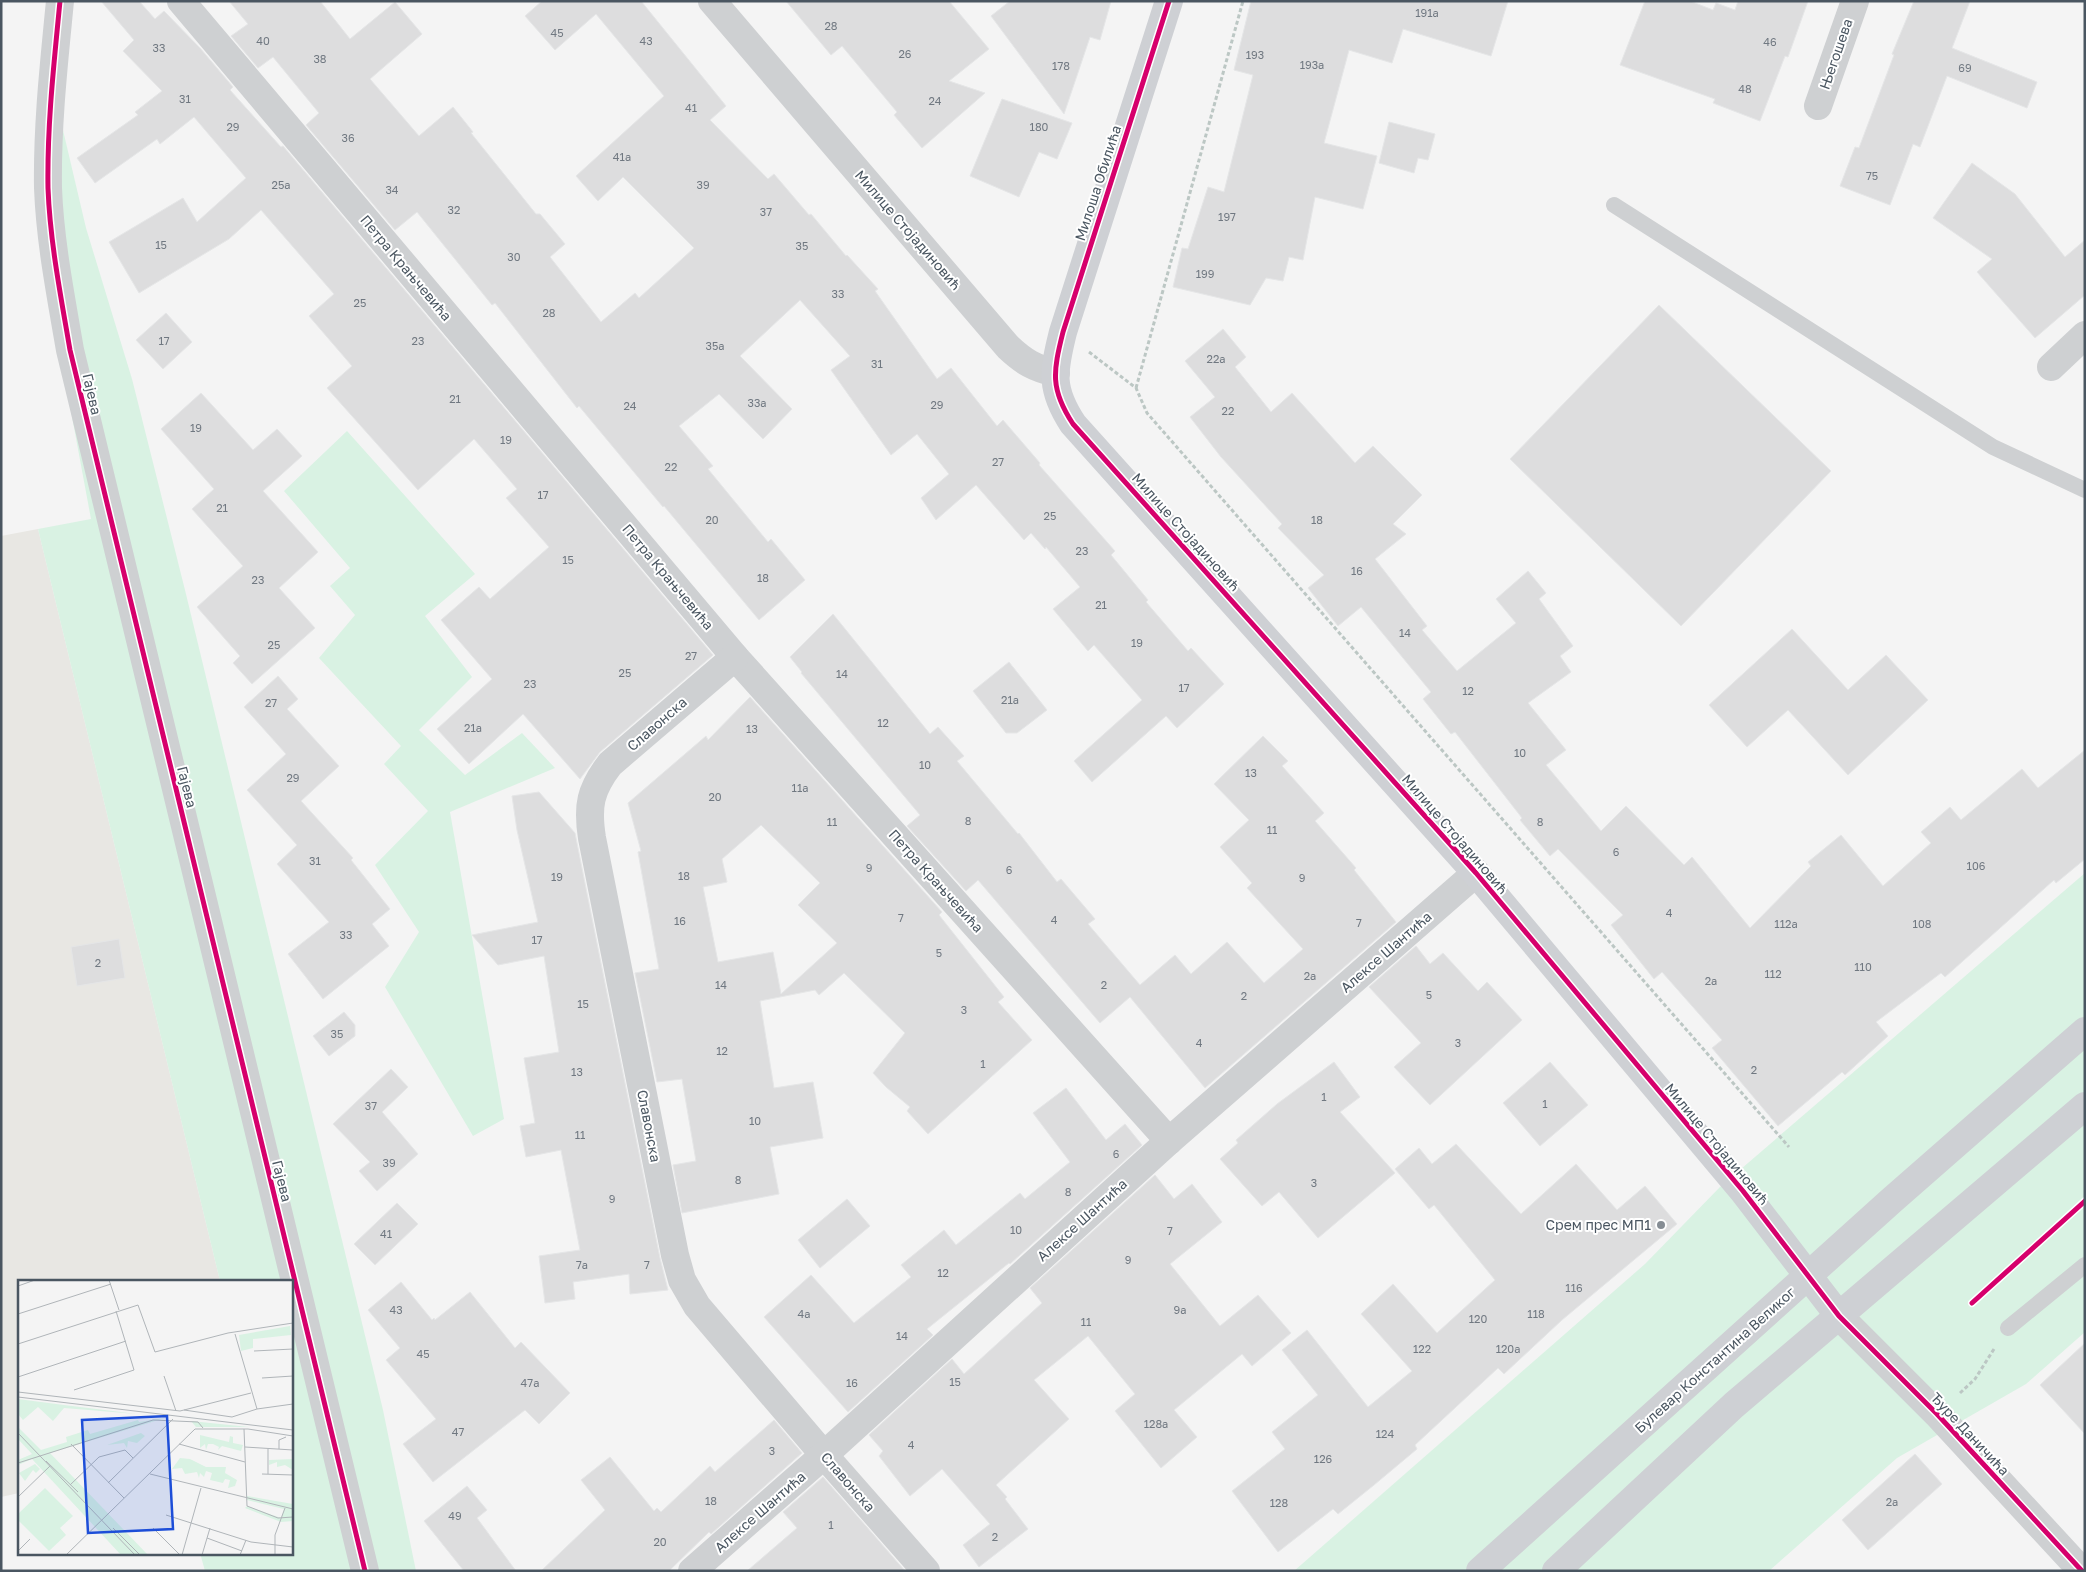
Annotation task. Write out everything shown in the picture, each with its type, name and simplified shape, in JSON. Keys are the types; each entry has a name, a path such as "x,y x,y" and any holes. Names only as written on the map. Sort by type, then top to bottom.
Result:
{"street":[{"name":"Гајева","path":"60,1 49,115 48,189 56,268 70,350 365,1571"},
{"name":"Петра Крањчевића","path":"180,1 735,657 1169,1141"},
{"name":"Милице Стојадиновић","path":"712,1 1008,347 1024,362 1038,369 1056,374 1056,392 1074,424 1476,873 1743,1191 1839,1316"},
{"name":"Милоша Обилића","path":"1056,374 1057,356 1063,332 1169,1"},
{"name":"Његошева","path":"1818,106 1855,1"},
{"path":"2051,367 2085,335"},
{"name":"Славонска","path":"735,657 610,764 599,778 592,793 589,820 675,1255 682,1280 697,1306 926,1571"},
{"name":"Алексе Шантића","path":"692,1571 824,1455 1169,1141 1476,873"},
{"name":"Булевар Константина Великог","path":"1480,1571 1808,1276 2085,1031"},
{"path":"1556,1571 1734,1406 2085,1106"},
{"name":"Ђуре Даничића","path":"1839,1316 1937,1414 2082,1571"}],"lane":[{"path":"1614,205 1993,447 2085,490"},
{"path":"2008,1328 2085,1265"}],"path":[{"path":"1136,388 1243,1"},
{"path":"1063,332 1136,388 1147,414 1790,1148"},
{"path":"1937,1414 1975,1379 2008,1328"}],"shaded area":[{"path":"38,529 220,1280 18,1280 18,1493 1,1497 1,536"}],"green space":[{"path":"43,45 86,228 132,379 185,590 383,1410 416,1571 205,1571 200,1554 292,1554 292,1280 220,1280 38,529 91,519 39,239"},
{"path":"347,431 475,574 425,616 472,677 419,730 465,775 522,733 555,768 450,812 504,1119 473,1136 385,987 419,932 375,865 428,811 384,764 401,746 319,658 355,615 330,586 350,568 284,491"},
{"path":"2085,873 2085,1332 2026,1384 1897,1458 1769,1571 1294,1571 1645,1264 1720,1187"}],"building":[{"path":"101,1 139,1 155,19 164,11 200,48 233,87 230,90 281,147 283,146 713,655 600,752 580,779 523,714 469,764 437,729 492,679 441,620 479,587 490,599 549,547 506,498 517,489 474,439 418,490 327,388 352,366 309,316 334,294 261,210 229,239 139,293 109,242 183,198 197,222 246,178 194,117 160,144 157,139 95,183 77,158 138,115 135,112 162,91 123,51 134,40"},
{"path":"229,1 320,1 350,39 395,2 422,34 370,79 419,136 453,107 473,132 471,133 536,214 540,214 565,244 550,257 601,322 635,293 639,298 694,248 623,177 598,201 576,176 664,96 596,14 555,50 525,16 542,1 641,1 726,106 710,120 768,179 774,174 846,256 878,289 875,291 937,379 951,368 997,426 1003,420 1040,463 1039,465 1115,551 1111,555 1148,600 1146,602 1188,651 1191,648 1224,684 1177,728 1166,716 1092,782 1074,761 1142,700 1094,645 1088,651 1053,609 1080,587 1046,547 1045,549 1031,533 1024,540 976,485 936,520 921,498 949,474 917,434 891,455 831,370 850,356 800,300 740,356 792,409 763,439 719,394 679,426 713,466 708,469 768,542 771,539 805,580 759,620 579,406 577,408 495,303 492,305 417,212 395,230 306,125 319,113 273,57 258,68 231,36 248,24"},
{"path":"786,1 949,1 989,49 949,81 985,93 922,148 894,115 897,112 842,46 831,55"},
{"path":"1010,1 1111,1 1100,40 1090,37 1064,114 991,16"},
{"path":"1251,1 1508,1 1491,56 1403,29 1392,63 1349,50 1324,143 1377,156 1363,209 1315,197 1303,260 1289,257 1283,281 1266,278 1250,305 1173,287 1182,248 1188,249 1208,187 1224,192 1253,75 1234,70"},
{"path":"1645,1 1690,1 1713,10 1716,3 1735,10 1738,1 1808,1 1788,57 1785,56 1760,121 1713,103 1715,99 1620,65"},
{"path":"1914,1 1970,1 1952,48 2037,82 2027,108 1947,76 1920,147 1913,144 1890,205 1840,186 1855,147 1859,148 1894,55 1892,54"},
{"path":"1002,99 1072,123 1057,159 1039,152 1019,197 970,176"},
{"path":"1389,122 1435,134 1428,160 1418,158 1414,173 1379,163"},
{"path":"1972,163 2015,194 2065,257 2085,240 2085,295 2035,338 1977,272 1992,259 1933,218"},
{"path":"1659,305 1831,471 1681,626 1510,459"},
{"path":"166,313 192,342 163,369 136,340"},
{"path":"1223,329 1246,357 1235,367 1271,412 1292,393 1355,463 1373,446 1422,495 1393,524 1406,534 1375,559 1427,626 1422,630 1457,671 1516,623 1496,599 1528,571 1546,593 1539,599 1573,646 1560,656 1571,672 1528,703 1566,750 1546,765 1601,831 1626,806 1684,865 1692,857 1750,928 1811,866 1808,862 1841,835 1883,886 1931,843 1921,832 1950,807 1961,820 2022,769 2038,788 2085,750 2085,859 2056,883 2054,880 1945,977 1941,973 1876,1022 1888,1036 1845,1075 1842,1072 1778,1126 1712,1048 1722,1040 1662,972 1654,979 1611,925 1623,915 1558,849 1550,856 1520,820 1522,818 1455,732 1451,734 1423,699 1431,692 1361,607 1338,626 1308,588 1324,575 1278,528 1282,524 1221,457 1190,417 1215,397 1185,361"},
{"path":"201,393 253,450 277,429 302,456 263,491 318,552 279,588 315,628 252,684 233,663 240,656 197,607 243,566 192,509 214,489 161,429"},
{"path":"833,614 930,734 938,727 964,756 957,761 1019,833 1057,882 1061,879 1095,919 1088,924 1140,985 1175,955 1191,974 1227,942 1264,983 1303,949 1247,888 1252,883 1220,847 1249,820 1214,784 1263,736 1288,761 1282,766 1324,813 1315,821 1356,868 1354,870 1396,922 1205,1088 1130,997 1100,1023 978,880 966,891 907,826 920,815 801,673 790,657"},
{"path":"1792,629 1848,690 1886,655 1928,700 1848,775 1788,710 1747,747 1709,705"},
{"path":"1009,662 1047,710 1017,733 1006,733 973,691"},
{"path":"278,676 298,699 287,709 339,766 301,801 353,858 351,860 390,909 372,924 389,946 323,999 288,954 329,922 277,864 297,845 247,790 286,754 244,707"},
{"path":"750,697 942,912 939,915 1004,997 998,1002 1032,1040 928,1134 907,1111 910,1107 886,1087 873,1073 905,1033 844,973 819,995 815,990 760,1001 774,1088 813,1082 823,1138 770,1147 779,1194 682,1213 673,1165 696,1161 682,1079 657,1082 635,973 659,969 638,852 641,851 628,803 706,736 708,740","holes":["761,825 820,883 798,905 837,943 781,994 773,952 718,962 703,887 727,882 722,859"]},
{"path":"539,792 575,833 668,1290 630,1294 629,1274 573,1282 575,1299 545,1303 539,1256 580,1250 561,1150 526,1157 520,1126 535,1123 524,1058 559,1052 544,956 498,965 472,935 538,922 517,830 512,796"},
{"path":"119,939 125,978 77,986 71,947"},
{"path":"1416,946 1430,964 1443,953 1478,991 1487,982 1522,1020 1430,1105 1394,1067 1421,1043 1369,987"},
{"path":"344,1012 355,1025 355,1036 329,1056 313,1036"},
{"path":"1334,1062 1360,1097 1340,1112 1395,1173 1318,1238 1279,1192 1262,1206 1220,1159 1238,1143 1236,1140 1277,1104"},
{"path":"1550,1062 1588,1105 1540,1146 1503,1103"},
{"path":"391,1069 408,1087 382,1112 418,1154 377,1191 359,1171 370,1162 333,1124"},
{"path":"1066,1088 1106,1140 1125,1124 1142,1145 1010,1264 927,1329 933,1335 848,1412 764,1317 811,1275 854,1323 911,1277 901,1265 944,1230 956,1245 1020,1193 1025,1199 1070,1162 1033,1113"},
{"path":"1456,1144 1521,1214 1576,1164 1617,1210 1645,1186 1677,1224 1562,1320 1504,1374 1498,1368 1415,1445 1417,1449 1374,1485 1338,1514 1333,1509 1278,1552 1232,1491 1285,1449 1272,1432 1318,1395 1282,1350 1307,1330 1368,1407 1412,1371 1361,1314 1393,1284 1437,1333 1495,1280 1434,1205 1429,1209 1395,1169 1419,1148 1432,1164"},
{"path":"1155,1175 1174,1199 1192,1184 1222,1222 1170,1264 1220,1326 1258,1295 1291,1333 1252,1366 1242,1354 1174,1410 1197,1437 1161,1468 1115,1411 1135,1394 1088,1336 1034,1380 1069,1419 996,1485 1007,1497 1005,1499 1028,1529 979,1567 963,1545 990,1524 942,1469 910,1496 879,1456 883,1451 869,1435 952,1359 964,1374 1042,1303 1030,1288"},
{"path":"847,1199 870,1226 820,1268 798,1240"},
{"path":"397,1203 418,1224 375,1265 354,1244"},
{"path":"401,1282 432,1320 434,1318 435,1320 470,1292 515,1348 521,1342 570,1393 539,1424 525,1410 433,1482 403,1444 436,1419 386,1360 400,1348 368,1310"},
{"path":"2085,1343 2085,1434 2040,1385"},
{"path":"774,1420 802,1453 711,1534 709,1532 669,1571 541,1571 605,1510 581,1480 610,1457 654,1511 657,1508 661,1512 710,1466 715,1472"},
{"path":"1915,1454 1942,1484 1868,1550 1842,1520"},
{"path":"823,1477 905,1571 747,1571 797,1528 783,1512"},
{"path":"467,1486 487,1510 477,1518 516,1571 464,1571 424,1521"}],"cycle path":[{"path":"60,1 50,117 48,188 53,249 70,350 365,1571"},
{"path":"1169,1 1063,332 1057,358 1056,380 1060,400 1066,412 1073,424 1476,873 1743,1191 1839,1316 1937,1414 2082,1571"},
{"path":"1972,1303 2085,1201"}],"place":[{"name":"Срем прес МП1","path":"1661,1225"}]}
